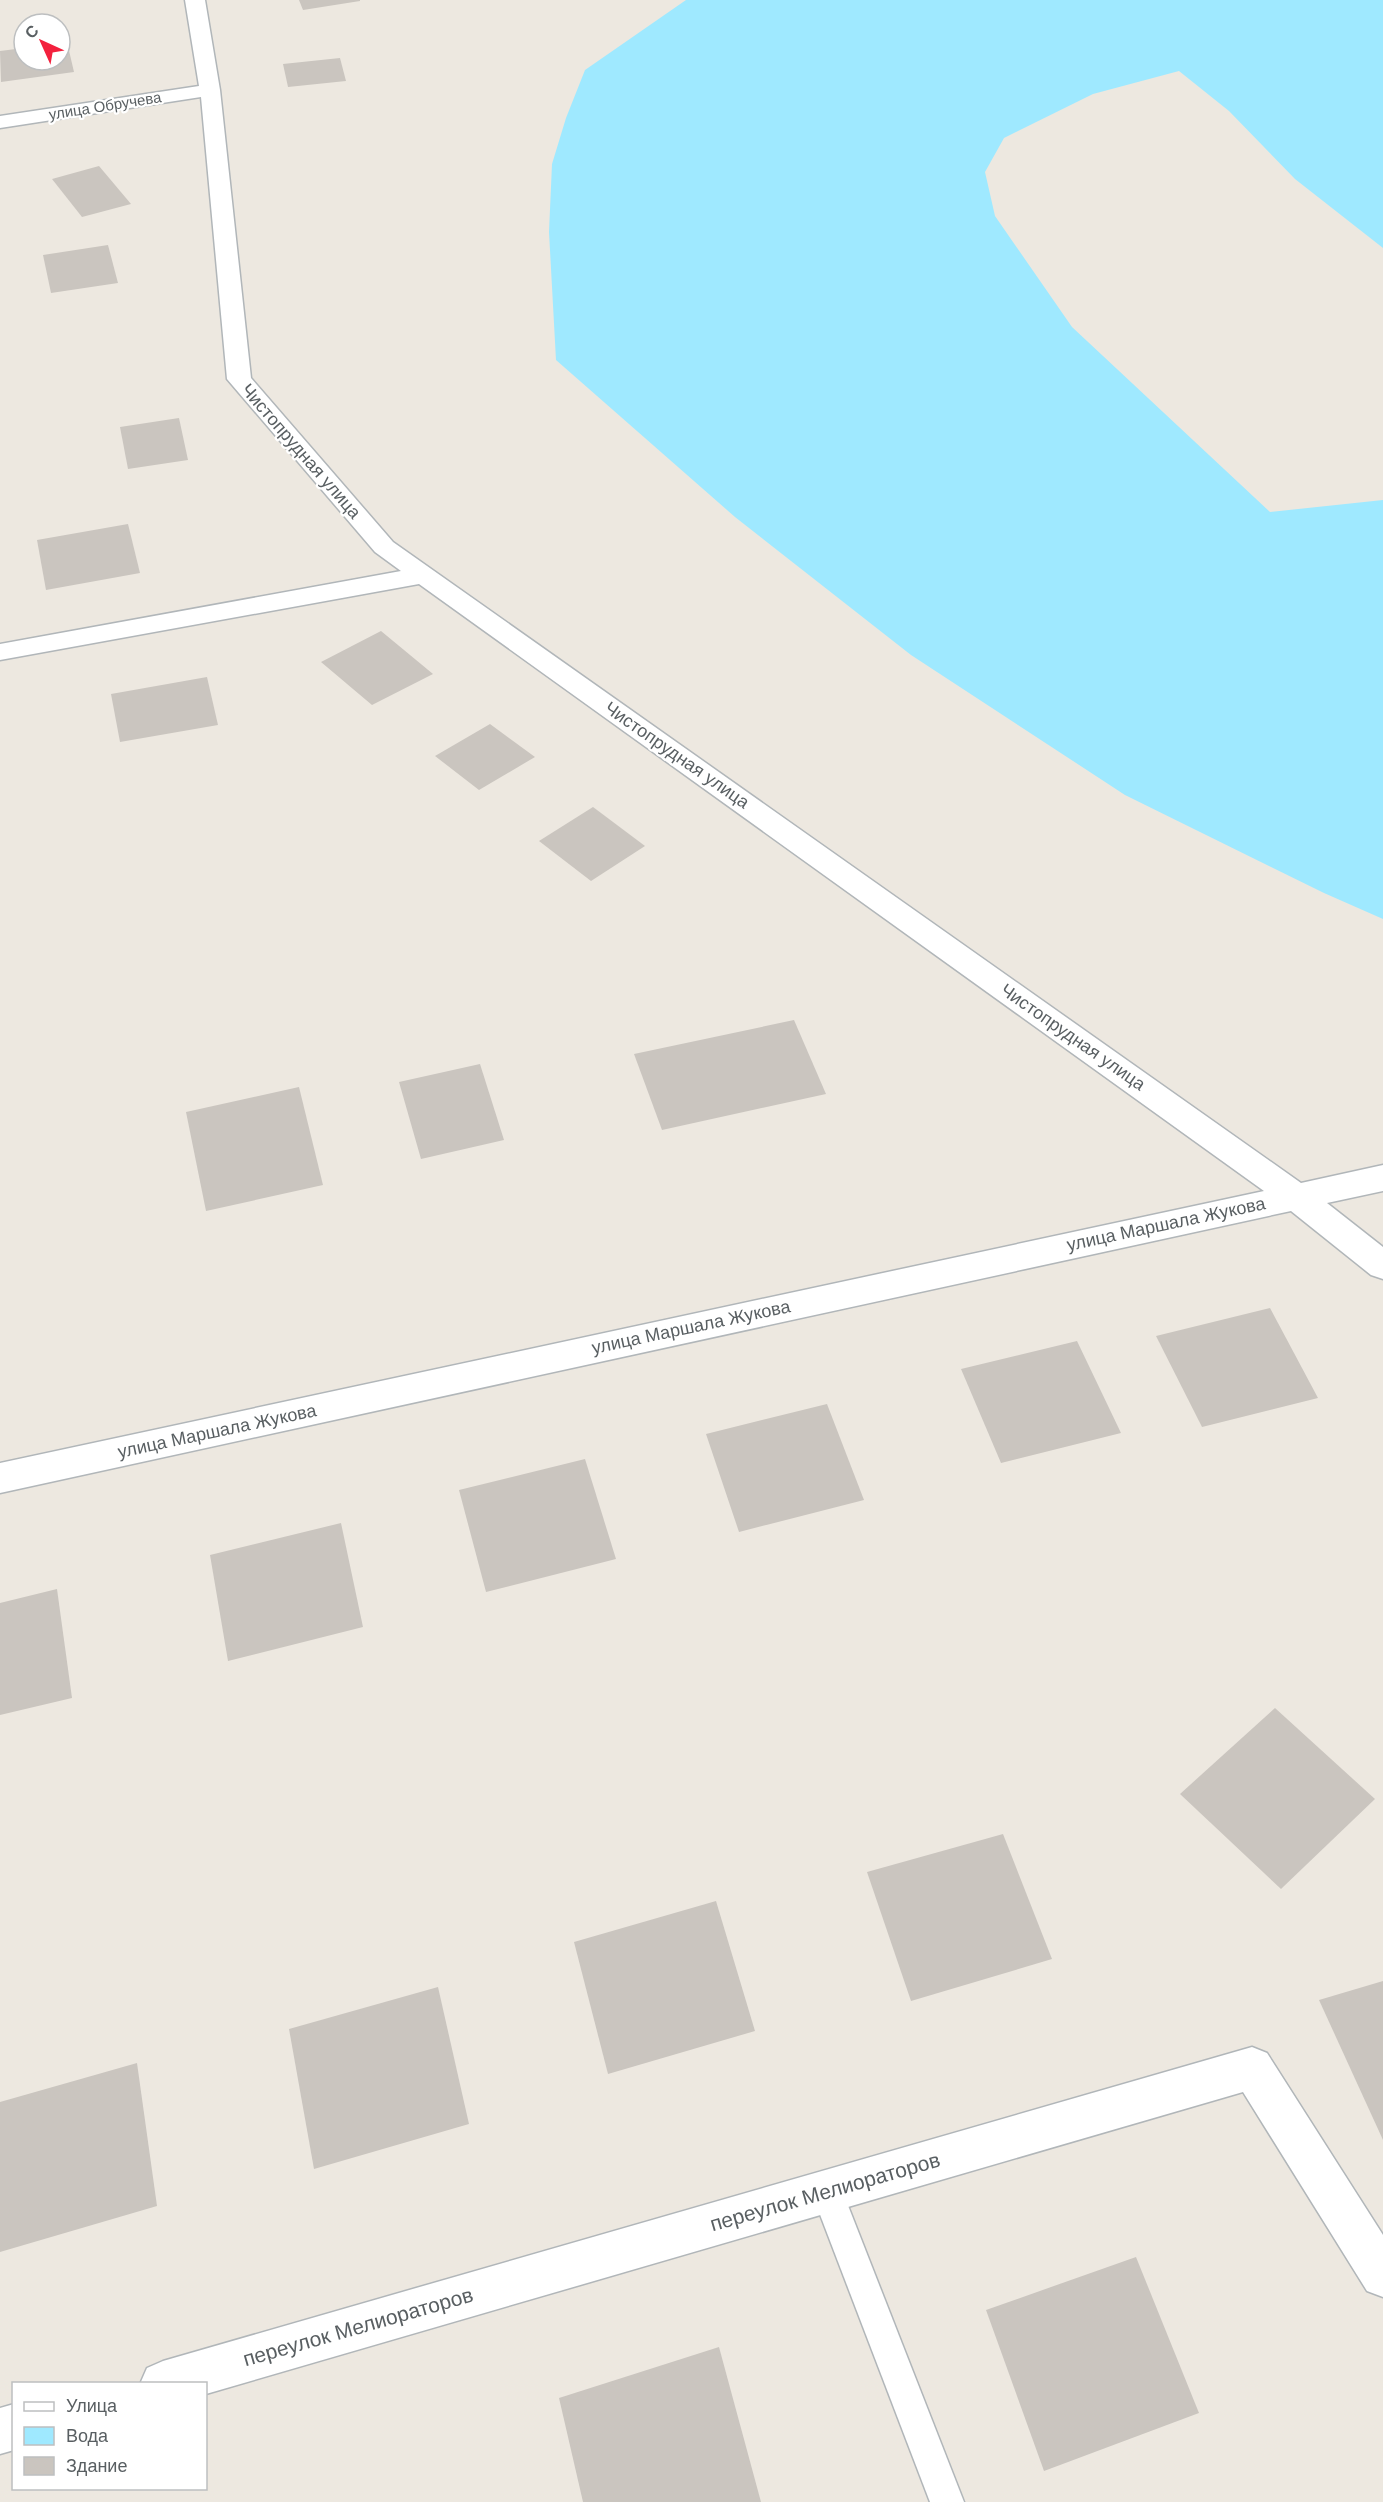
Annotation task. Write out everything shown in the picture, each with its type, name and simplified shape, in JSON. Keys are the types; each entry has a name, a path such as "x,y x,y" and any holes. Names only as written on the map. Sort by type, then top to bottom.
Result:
{"street":[{"name":"Чистопрудная улица","path":"195,0 210,90 239,379 384,547 1295,1196 1383,1266"},
{"name":"улица Обручева","path":"0,122 210,90"},
{"path":"0,652 423,575"},
{"name":"улица Маршала Жукова","path":"0,1478 1383,1178"},
{"name":"переулок Мелиораторов","path":"170,2382 1252,2068 1383,2275"}],"lane":[{"path":"827,2192 947,2502"}],"water":[{"path":"686,0 1383,0 1383,248 1295,179 1229,111 1179,71 1093,94 1004,138 985,172 995,216 1072,327 1270,512 1383,500 1383,919 1324,893 1125,795 911,655 735,517 556,360 549,232 552,164 566,118 585,70"}],"building":[{"path":"299,0 360,0 360,1 303,10"},
{"path":"12,50 12,72 72,72 72,63 74,72 1,82 0,51"},
{"path":"340,58 346,81 288,87 283,64"},
{"path":"99,166 131,204 82,217 52,179"},
{"path":"108,245 118,283 51,293 43,255"},
{"path":"179,418 188,460 128,469 120,427"},
{"path":"128,524 140,573 46,590 37,540"},
{"path":"381,631 433,674 372,705 321,662"},
{"path":"207,677 218,725 120,742 111,694"},
{"path":"490,724 535,757 479,790 435,756"},
{"path":"593,807 645,846 591,881 539,841"},
{"path":"794,1020 826,1094 662,1130 634,1054"},
{"path":"480,1064 504,1140 421,1159 399,1082"},
{"path":"299,1087 323,1185 206,1211 186,1112"},
{"path":"1270,1308 1318,1398 1202,1427 1156,1336"},
{"path":"1077,1341 1121,1433 1001,1463 961,1369"},
{"path":"827,1404 864,1500 739,1532 706,1434"},
{"path":"585,1459 616,1559 486,1592 459,1490"},
{"path":"341,1523 363,1627 228,1661 210,1555"},
{"path":"57,1589 72,1698 0,1715 0,1603"},
{"path":"1275,1708 1375,1799 1281,1889 1180,1794"},
{"path":"1003,1834 1052,1959 911,2001 867,1872"},
{"path":"716,1901 755,2031 608,2074 574,1942"},
{"path":"1383,1981 1383,2140 1319,2000"},
{"path":"438,1987 469,2124 314,2169 289,2029"},
{"path":"137,2063 157,2206 0,2252 0,2102"},
{"path":"1136,2257 1199,2413 1044,2471 986,2310"},
{"path":"719,2347 761,2502 583,2502 559,2398"}]}
